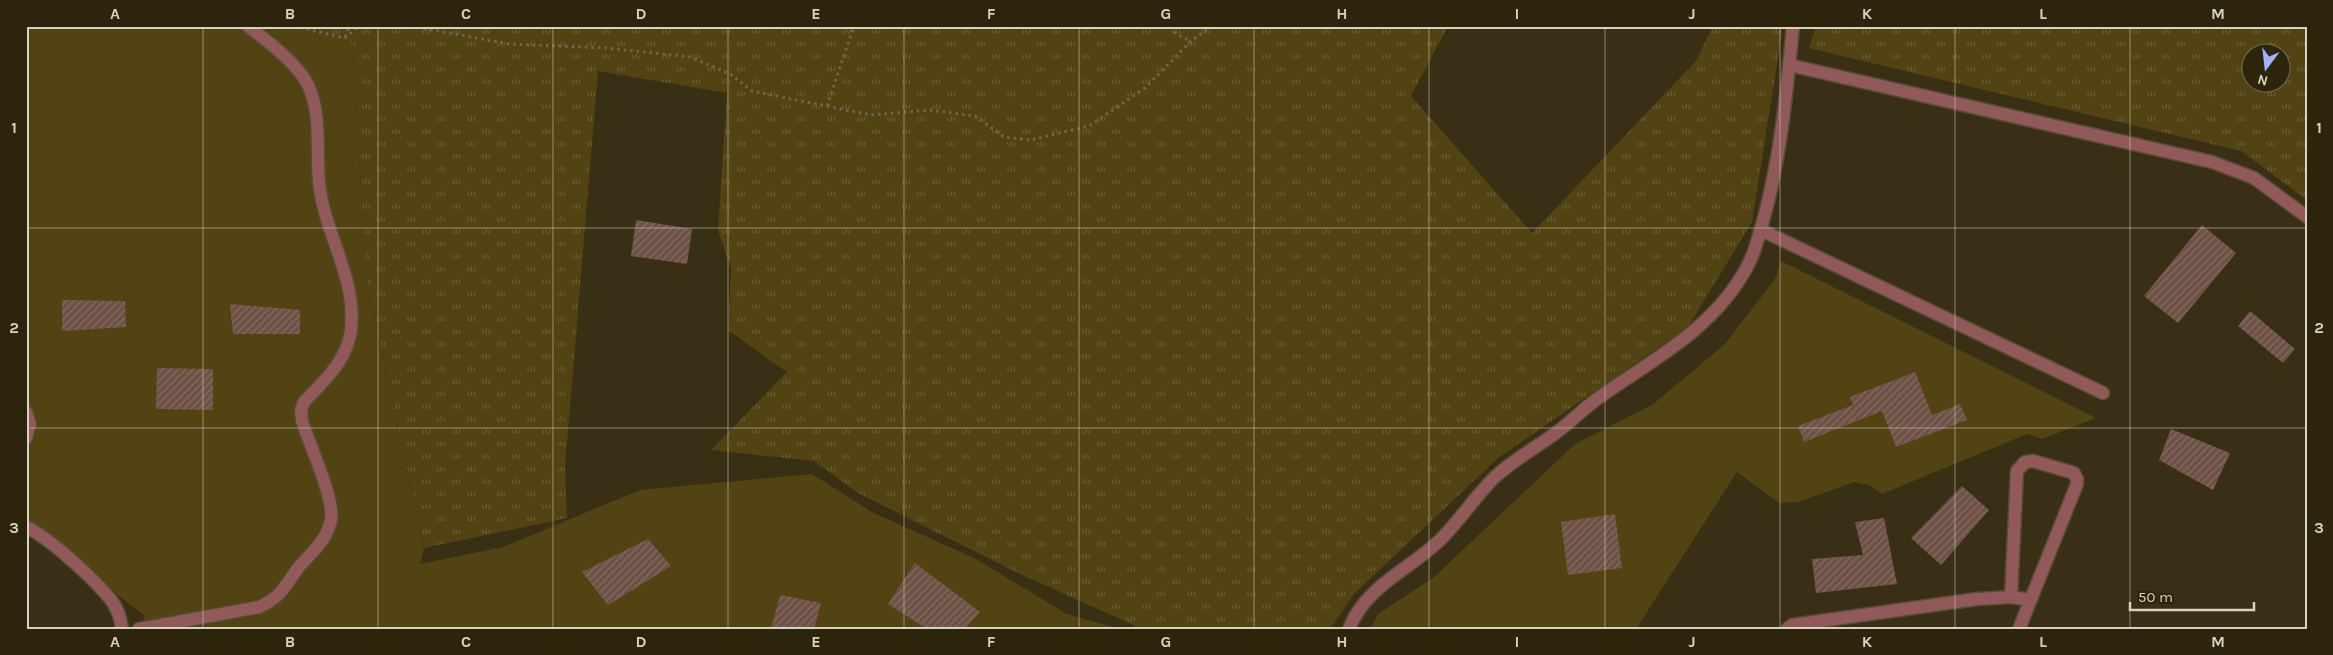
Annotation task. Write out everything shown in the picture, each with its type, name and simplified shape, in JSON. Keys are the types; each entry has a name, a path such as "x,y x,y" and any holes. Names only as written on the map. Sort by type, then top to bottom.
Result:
{"street":[{"path":"139,629 260,607 274,600 302,564 319,547 331,519 331,504 302,421 301,410 304,402 339,364 351,331 351,305 340,255 323,205 319,183 316,119 308,84 274,47 248,26"},
{"path":"1349,629 1359,610 1377,589 1409,566 1441,539 1496,476 1557,432 1596,400 1682,341 1714,314 1731,294 1748,266 1761,230 1773,185 1790,65 1793,26"},
{"path":"1790,65 2212,162 2254,178 2307,217"},
{"path":"1761,230 2103,393"},
{"path":"26,412 30,424 26,438"},
{"path":"2011,597 2016,477 2020,465 2033,461 2074,473 2078,479 2019,629"},
{"path":"26,527 47,539 111,601 121,618 122,629"},
{"path":"1787,629 1792,625 1977,599 2011,597 2031,600"}],"path":[{"path":"294,26 345,38"},
{"path":"345,38 349,26"},
{"path":"345,38 359,26"},
{"path":"411,26 510,44 606,48 691,57 732,75 752,91 872,115 930,110 975,116 1004,137 1031,140 1088,126 1146,88 1191,42 1212,26"},
{"path":"827,106 854,26"},
{"path":"1171,26 1176,34 1191,42"}],"green space":[{"path":"26,26 310,26 353,44 366,279 424,548 420,564 503,547 640,490 812,474 872,512 976,559 1067,614 1120,629 142,629 144,615 51,544 26,533 26,454 33,438 26,427"},
{"path":"310,26 1448,26 1411,96 1532,233 1696,61 1713,26 1783,26 1752,222 1688,327 1498,458 1354,594 1330,629 1137,629 1133,625 1018,573 858,493 814,461 711,450 787,372 728,330 731,269 718,230 727,93 598,71 565,467 567,518 424,548 366,279 353,45"},
{"path":"1816,26 2307,26 2307,200 2241,151 1809,48"},
{"path":"1781,261 2096,418 2042,439 2027,434 1882,494 1869,485 1854,482 1799,502 1779,503 1737,472 1636,629 1370,629 1378,614 1433,578 1575,444 1652,405 1725,344 1775,279"}],"building":[{"path":"636,220 692,229 687,264 631,256"},
{"path":"2202,225 2236,253 2178,323 2144,296"},
{"path":"62,300 125,301 126,327 62,331"},
{"path":"230,304 300,310 300,334 233,334"},
{"path":"2250,311 2295,349 2283,363 2238,326"},
{"path":"157,368 213,369 213,410 156,409"},
{"path":"1915,372 1932,415 1960,404 1967,420 1896,447 1882,411 1804,442 1798,426 1853,405 1850,397"},
{"path":"2171,429 2230,453 2213,490 2159,460"},
{"path":"1962,486 1989,510 1941,565 1911,538"},
{"path":"1615,514 1622,568 1568,575 1561,522"},
{"path":"1884,518 1897,584 1816,593 1812,559 1863,555 1855,522"},
{"path":"648,539 671,566 608,605 582,572"},
{"path":"915,563 980,612 965,629 927,629 888,604"},
{"path":"780,595 821,603 814,629 771,629"}]}
